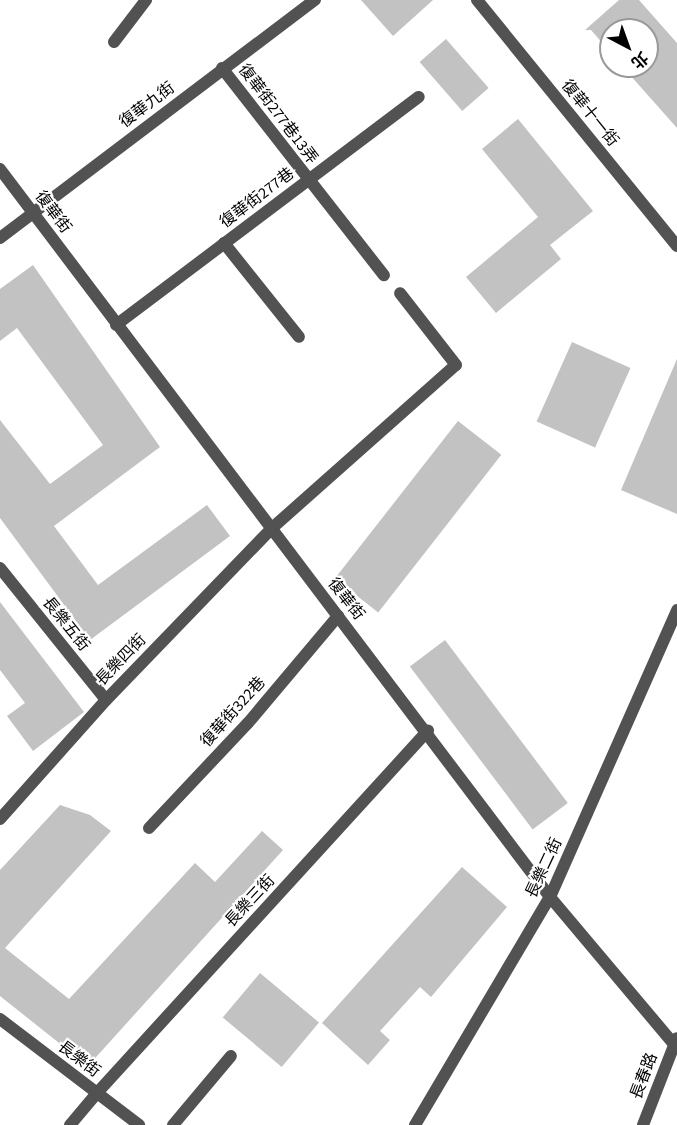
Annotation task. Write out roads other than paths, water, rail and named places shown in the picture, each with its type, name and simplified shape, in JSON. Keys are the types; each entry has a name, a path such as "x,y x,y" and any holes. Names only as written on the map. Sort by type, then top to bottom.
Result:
{"street":[{"path":"114,42 146,0"},
{"name":"復華九街","path":"0,238 222,68 315,0"},
{"name":"復華十一街","path":"477,0 677,246"},
{"name":"復華街277巷13弄","path":"222,68 384,275"},
{"name":"復華街277巷","path":"116,325 419,96"},
{"name":"復華街","path":"0,169 271,529 428,731 550,897 676,1041"},
{"path":"224,243 299,337"},
{"name":"長樂四街","path":"0,819 106,700 271,529 456,365 400,293"},
{"name":"長樂五街","path":"0,568 106,700"},
{"name":"長樂二街","path":"415,1125 550,897 677,610"},
{"name":"復華街322巷","path":"149,828 248,723 338,616"},
{"name":"長樂三街","path":"70,1125 428,731"},
{"name":"長樂街","path":"2,1024 139,1125"},
{"name":"長春路","path":"643,1125 676,1041"},
{"path":"173,1125 231,1056"}]}
